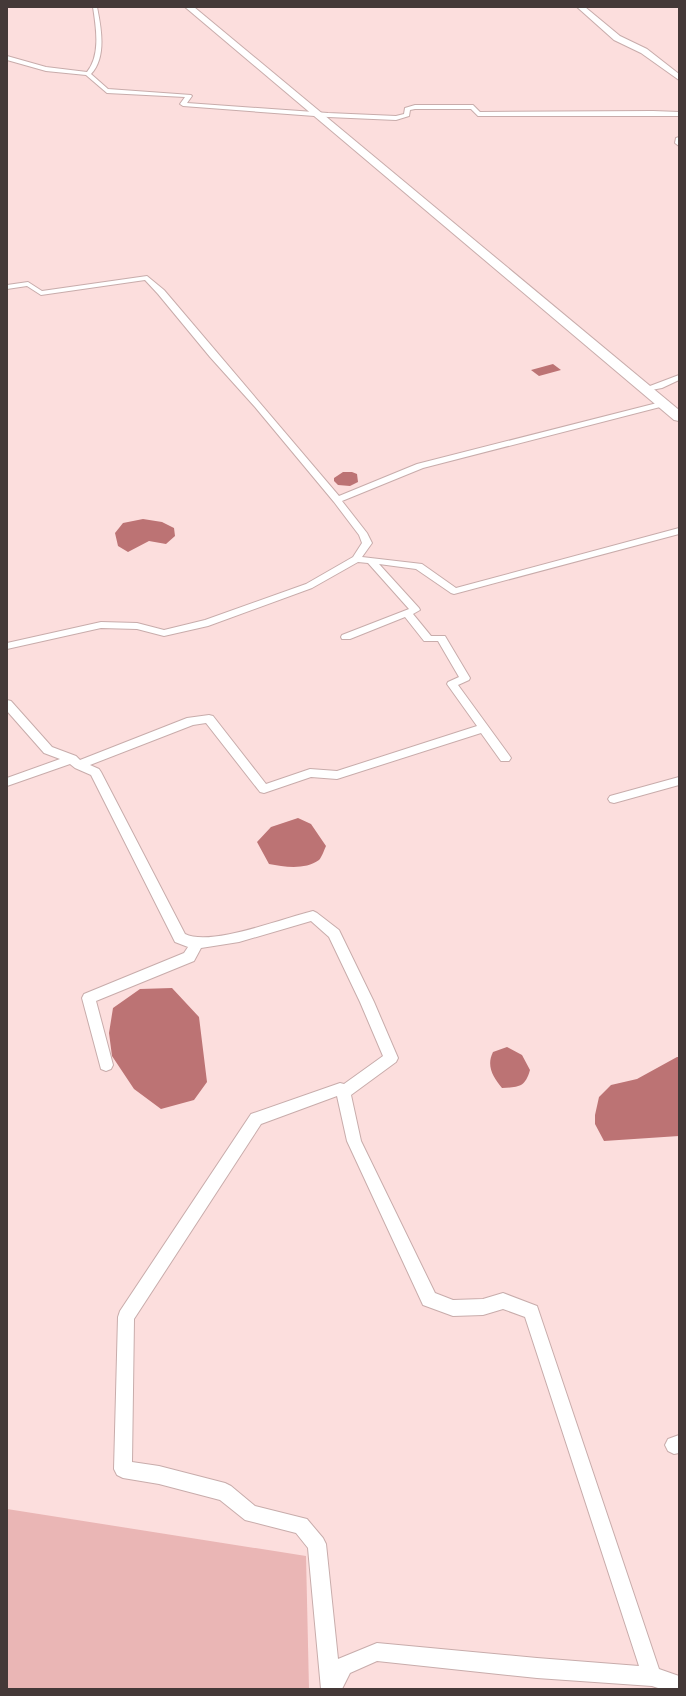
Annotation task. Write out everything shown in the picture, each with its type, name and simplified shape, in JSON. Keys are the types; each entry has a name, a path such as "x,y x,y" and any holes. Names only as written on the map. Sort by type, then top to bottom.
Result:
{"main road":[{"path":"189,7 644,373 679,404"},
{"path":"196,7 679,417"}],"street":[{"path":"88,74 91,71 100,39 95,7"},
{"path":"581,7 598,20 617,38 644,51 679,78"},
{"path":"7,58 46,69 88,74 106,91 189,96 183,104 323,115 396,118 407,115 407,109 415,107 473,107 478,114 679,114"},
{"path":"7,287 28,284 41,293 147,278 161,292 213,355 258,405 337,500 364,535 367,543 356,559 309,586 208,623 164,633 136,626 101,625 7,646"},
{"path":"646,389 659,386 679,377"},
{"path":"337,500 420,466 662,404"},
{"path":"356,559 419,566 454,591 679,531"},
{"path":"346,637 415,610 371,561"},
{"path":"407,613 428,639 441,638 465,678 452,684 505,758"},
{"path":"7,704 48,750 95,772 180,938 193,943 222,942 292,920 313,916 334,934 367,1002 391,1058 343,1093 354,1141 429,1299 453,1308 483,1307 503,1301 531,1312 652,1676"},
{"path":"7,782 75,762 191,721 209,719 264,789 310,773 337,775 484,728"},
{"path":"614,799 679,781"},
{"path":"106,1065 89,998 189,957 197,943"},
{"path":"331,1689 317,1544 300,1525 251,1514 225,1492 159,1475 123,1469 126,1317 256,1119 340,1089"},
{"path":"331,1689 343,1666 377,1652 537,1668 652,1676 679,1686"}],"shaded area":[{"path":"553,364 561,370 539,376 531,370"},
{"path":"343,472 352,472 357,474 358,482 350,486 338,485 334,481 334,478"},
{"path":"143,519 162,522 174,528 175,536 166,544 149,541 128,552 118,546 115,533 123,523"},
{"path":"298,818 311,824 326,846 320,859 308,865 295,867 269,864 257,842 271,827"},
{"path":"172,988 199,1017 207,1082 194,1100 161,1109 134,1089 112,1056 109,1033 113,1008 140,989"},
{"path":"507,1047 522,1055 530,1070 526,1080 517,1087 502,1088 493,1075 490,1062 493,1052"},
{"path":"679,1057 679,1136 604,1141 595,1124 595,1115 599,1097 611,1085 637,1079"},
{"path":"7,1509 306,1556 309,1689 7,1689"}]}
